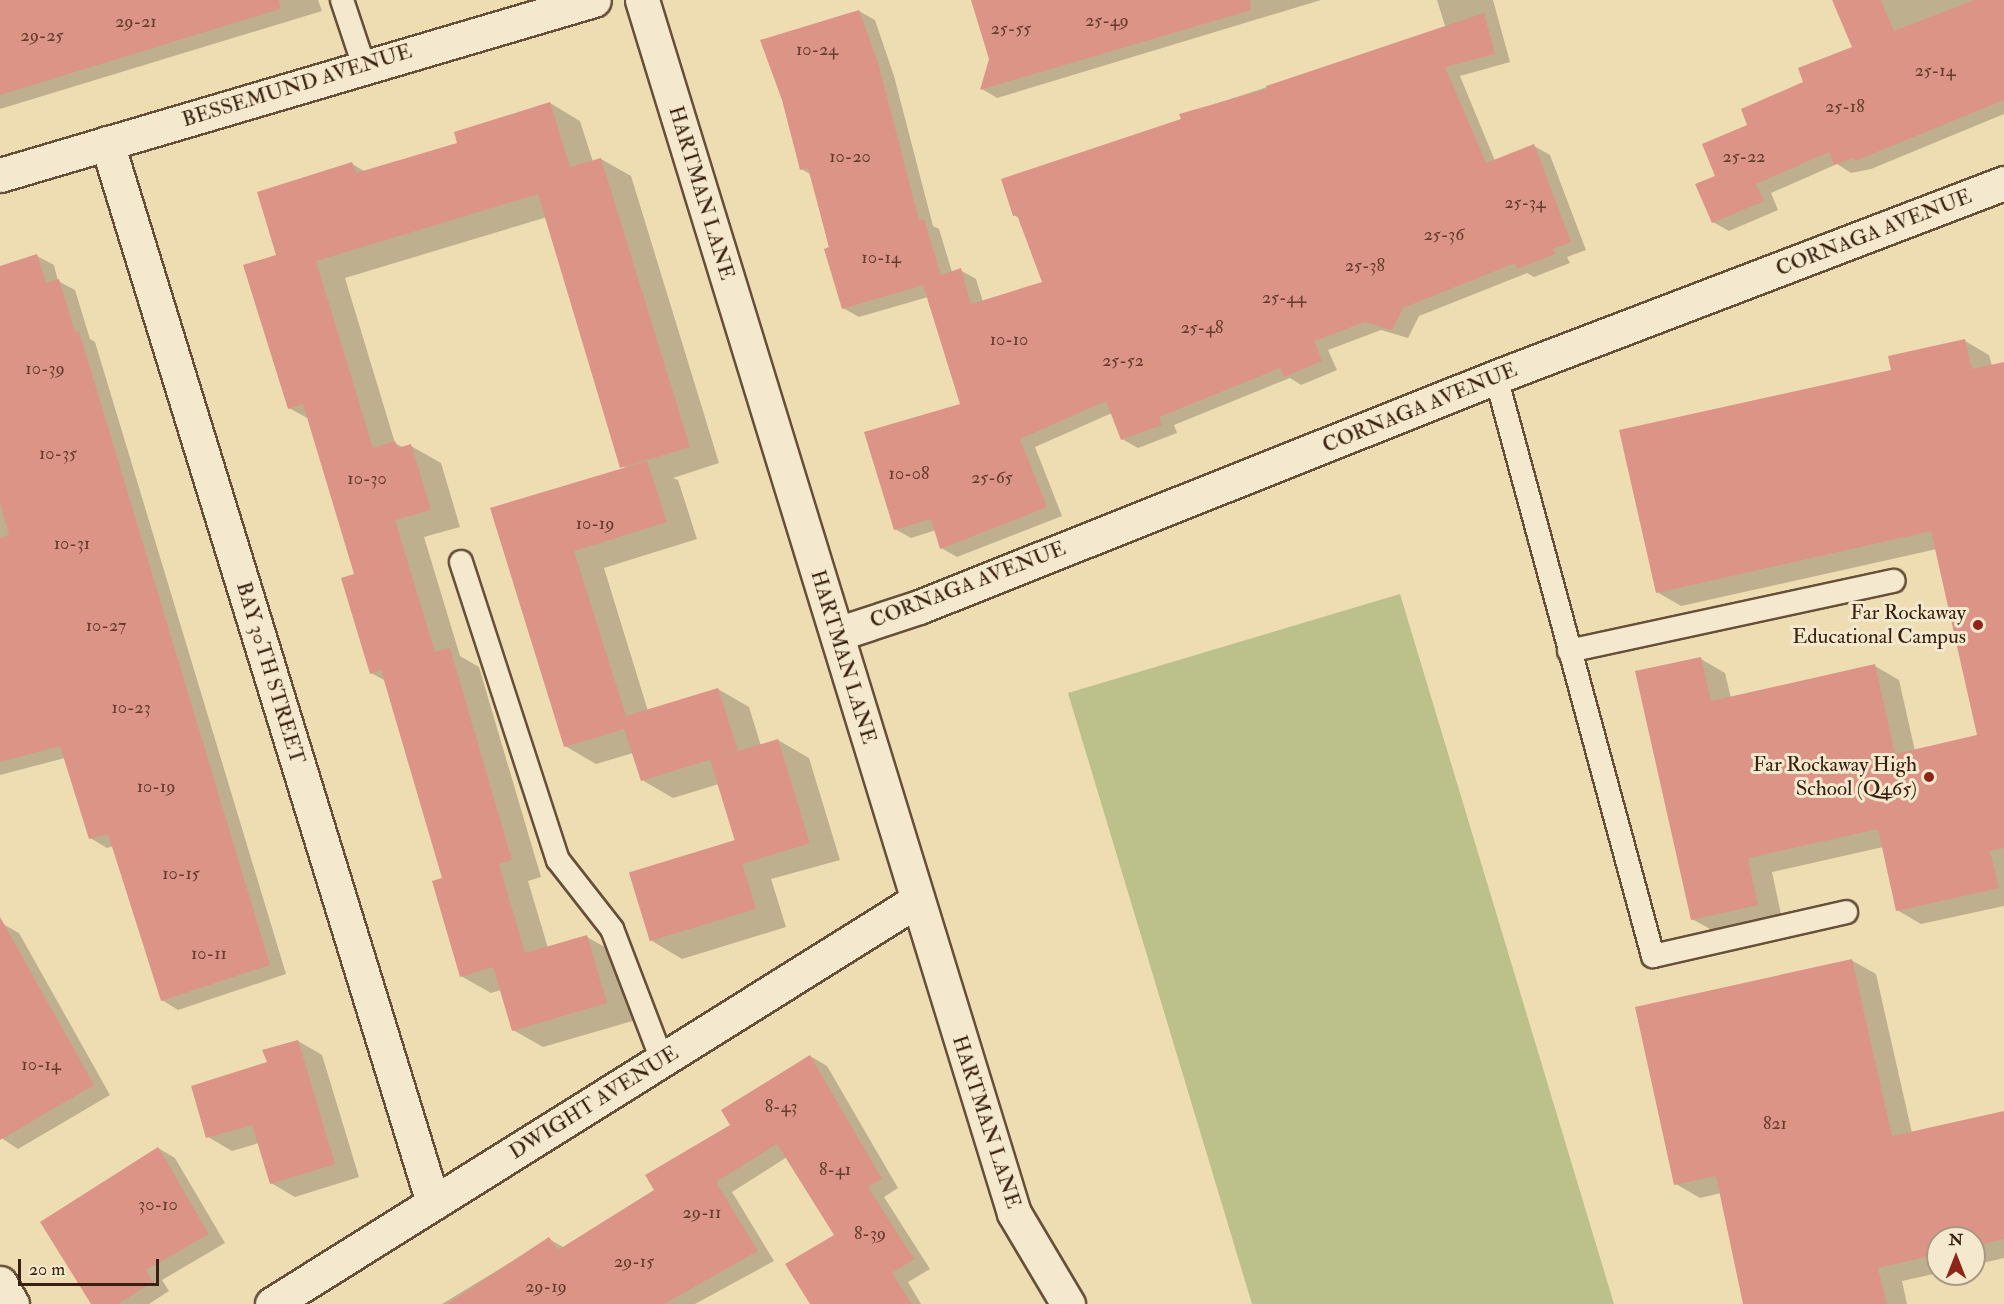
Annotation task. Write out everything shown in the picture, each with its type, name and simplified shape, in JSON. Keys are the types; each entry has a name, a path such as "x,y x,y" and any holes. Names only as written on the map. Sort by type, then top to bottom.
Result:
{"street":[{"name":"BESSEMUND AVENUE","path":"0,175 594,0"},
{"name":"HARTMAN LANE","path":"642,0 837,634 916,902 1014,1213 1068,1304"},
{"name":"BAY 30TH STREET","path":"107,142 433,1203"},
{"name":"CORNAGA AVENUE","path":"837,634 919,607 1496,377 2004,183"},
{"name":"DWIGHT AVENUE","path":"272,1304 916,902"},
{"path":"0,1283 12,1304"}],"lane":[{"path":"342,0 364,66"},
{"path":"1496,377 1653,956 1846,912"},
{"path":"461,562 558,860 612,929 662,1060"},
{"path":"1569,651 1894,581"}],"green space":[{"path":"1400,594 1614,1304 1252,1304 1068,693"}],"building":[{"path":"0,0 279,0 280,9 0,95"},
{"path":"971,0 1250,0 1251,10 980,90 989,59"},
{"path":"1832,0 1881,0 1894,31 1974,0 2004,0 2004,100 1855,161 1853,158 1834,165 1829,152 1756,184 1764,201 1712,223 1695,184 1715,176 1702,144 1747,125 1741,109 1803,82 1798,68 1852,47"},
{"path":"859,10 879,66 919,220 924,219 941,275 961,268 971,304 1042,282 1017,215 1013,216 1001,179 1181,119 1179,114 1267,89 1266,86 1484,13 1495,54 1445,67 1486,163 1534,144 1571,242 1553,249 1555,254 1517,269 1515,263 1403,308 1392,330 1365,322 1314,341 1322,361 1284,377 1280,368 1159,417 1162,425 1121,440 1106,401 1020,439 1047,507 940,549 931,519 894,530 864,432 960,404 923,285 842,309 824,249 829,247 808,168 800,170 782,100 760,40"},
{"path":"550,102 570,167 601,158 690,447 620,468 538,194 316,261 373,448 395,441 398,448 411,444 431,510 395,520 435,652 450,648 512,860 499,864 525,953 587,935 607,1003 512,1031 493,967 460,977 432,881 442,878 381,670 370,674 341,578 354,574 303,404 288,409 243,265 276,255 257,192 352,162 356,173 457,143 454,132"},
{"path":"37,254 46,283 59,279 75,332 79,331 270,965 161,1001 108,834 89,839 60,746 0,762 0,538 9,535 0,502 0,266"},
{"name":"Far Rockaway Educational Campus","path":"1965,339 1972,369 2004,362 2004,848 1990,851 1999,888 1896,911 1878,829 1748,858 1758,905 1691,920 1635,671 1701,657 1711,701 1875,664 1895,754 1977,735 1931,531 1656,593 1619,430 1891,370 1888,356"},
{"path":"647,461 667,522 574,551 626,716 718,688 738,751 641,781 624,729 564,747 490,508"},
{"path":"778,739 810,843 742,864 710,760"},
{"path":"735,840 756,909 650,941 629,872"},
{"path":"0,917 94,1085 0,1140"},
{"path":"1852,959 1892,1136 2004,1111 2004,1239 1986,1243 1986,1226 1926,1226 1926,1257 1878,1268 1887,1304 1743,1304 1716,1176 1674,1185 1635,1007"},
{"path":"298,1040 335,1164 270,1184 252,1125 206,1138 191,1086 267,1062 262,1050"},
{"path":"810,1055 882,1179 868,1187 914,1259 892,1273 912,1304 810,1304 785,1264 834,1235 777,1144 716,1182 758,1251 664,1304 447,1304 549,1237 558,1250 654,1190 645,1175 730,1125 721,1110"},
{"path":"158,1147 209,1234 146,1270 153,1282 118,1304 91,1304 40,1222"}],"place":[{"name":"Far Rockaway Educational Campus","path":"1978,625"},
{"name":"Far Rockaway High School (Q465)","path":"1929,777"}]}
